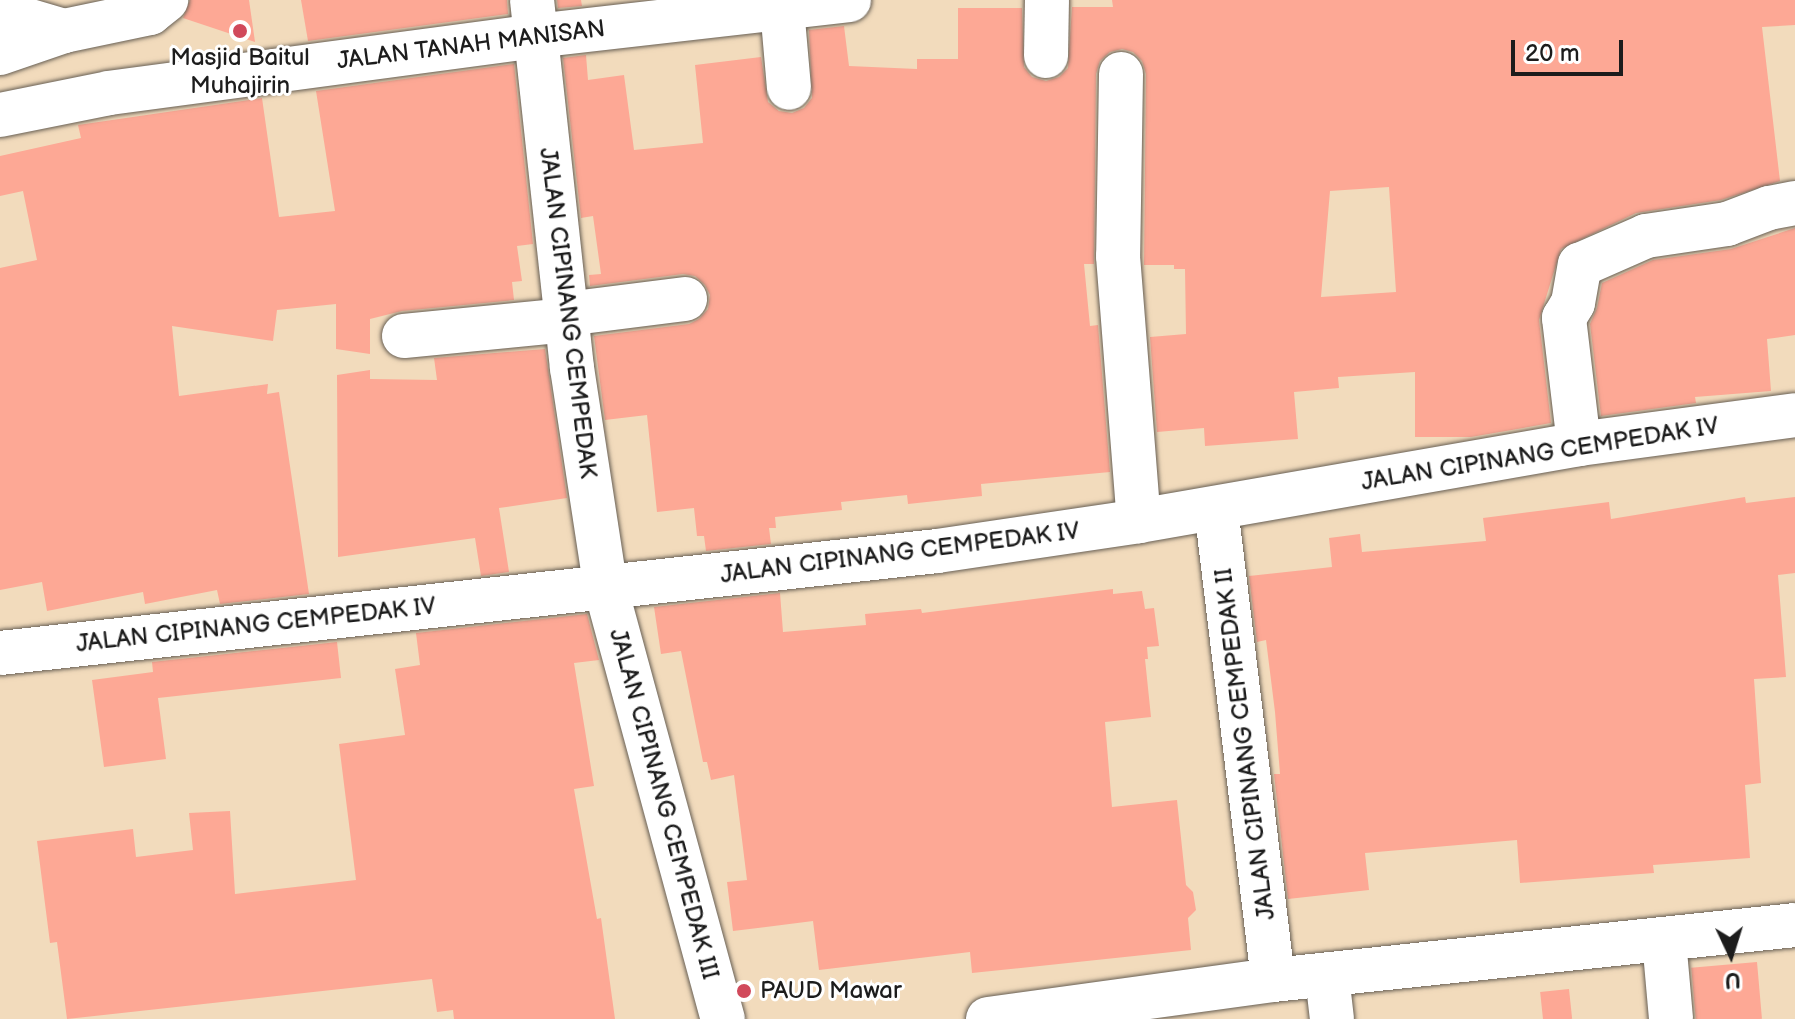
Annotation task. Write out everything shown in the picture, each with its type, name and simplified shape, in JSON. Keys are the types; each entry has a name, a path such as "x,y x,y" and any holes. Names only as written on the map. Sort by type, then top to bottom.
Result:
{"street":[{"path":"0,53 64,31 150,13 166,0"},
{"name":"JALAN TANAH MANISAN","path":"0,115 534,18 782,8 849,0"},
{"path":"1046,56 1047,0"},
{"path":"782,8 789,88"},
{"path":"0,12 64,31"},
{"name":"JALAN CIPINANG CEMPEDAK","path":"534,18 566,317 606,589"},
{"path":"1121,74 1118,256 1139,521"},
{"path":"1579,444 1564,318 1573,303 1580,265 1646,236 1727,224 1769,208 1795,203"},
{"path":"404,336 685,299"},
{"name":"JALAN CIPINANG CEMPEDAK IV","path":"0,653 937,551 1139,521 1579,444 1795,415"},
{"name":"JALAN CIPINANG CEMPEDAK II","path":"1216,508 1273,980"},
{"name":"JALAN CIPINANG CEMPEDAK III","path":"606,589 723,1019"},
{"path":"988,1019 1273,980 1795,925"},
{"path":"1664,940 1671,1019"},
{"path":"1327,976 1332,1019"}],"building":[{"name":"Masjid Baitul Muhajirin","path":"190,0 249,0 255,42 183,18"},
{"path":"301,0 507,0 508,14 308,41"},
{"path":"557,0 581,0 582,6 558,8"},
{"path":"1112,0 1795,0 1795,25 1762,27 1780,181 1721,200 1636,213 1561,249 1539,320 1551,423 1471,437 1415,437 1415,372 1338,377 1339,388 1294,392 1298,439 1205,446 1204,428 1157,432 1150,337 1186,334 1185,269 1174,269 1174,265 1144,265 1146,74 1142,61 1133,52 1122,49 1110,52 1100,61 1096,74 1094,264 1084,264 1090,326 1098,325 1110,472 981,484 982,496 908,504 907,495 841,502 842,510 775,517 776,528 769,528 771,544 706,551 704,536 697,536 694,508 657,512 647,415 605,420 594,336 689,324 708,309 710,295 695,276 683,274 590,286 589,275 601,274 593,216 581,218 563,58 586,55 588,80 624,75 634,150 703,143 695,65 761,57 768,102 779,111 792,113 804,108 812,98 809,30 844,26 849,66 917,69 917,59 958,59 958,8 1022,8 1024,67 1032,77 1046,81 1059,77 1068,68 1072,7 1113,7","holes":["1389,187 1396,292 1321,297 1330,191"]},
{"path":"514,64 533,244 517,246 522,281 512,282 514,300 402,311 370,319 370,354 336,349 336,304 277,310 273,341 172,326 179,396 268,384 267,394 279,392 309,594 220,604 217,590 145,604 143,592 47,611 42,582 0,590 0,268 37,260 23,191 0,196 0,156 81,138 78,125 262,98 279,217 335,211 316,91"},
{"path":"1795,228 1795,335 1767,339 1771,391 1695,397 1696,403 1601,416 1590,324 1602,283 1653,260 1731,249"},
{"path":"545,349 567,498 499,508 509,572 481,576 475,538 338,557 337,375 370,370 370,379 437,380 434,358"},
{"path":"1745,497 1746,503 1795,497 1795,573 1778,575 1786,677 1754,679 1761,783 1745,785 1750,858 1653,865 1654,873 1520,883 1517,840 1365,853 1369,890 1288,899 1274,774 1280,774 1275,712 1266,640 1257,642 1249,576 1332,567 1329,538 1360,534 1362,552 1486,541 1483,518 1609,502 1611,519"},
{"path":"1113,589 1113,594 1142,591 1145,609 1154,608 1159,646 1147,647 1148,659 1145,659 1151,717 1105,722 1112,807 1177,800 1186,885 1193,892 1196,910 1188,918 1191,950 972,973 970,952 819,970 813,921 733,931 727,882 747,880 734,775 711,780 707,762 703,762 681,651 661,654 654,607 780,593 783,632 866,625 865,614 921,609 922,613"},
{"path":"587,614 599,660 574,663 594,786 574,789 597,919 601,918 615,1019 454,1019 453,1010 437,1012 432,979 67,1019 57,942 50,943 37,841 133,829 136,857 193,850 189,813 230,811 235,894 356,880 339,744 405,735 395,669 420,665 416,633"},
{"path":"337,642 341,678 158,698 166,759 104,767 92,680 153,672 152,662"},
{"path":"1757,962 1762,1019 1696,1019 1691,968"},
{"path":"1569,989 1572,1019 1543,1019 1540,992"}],"place":[{"name":"Masjid Baitul Muhajirin","path":"240,31"},
{"name":"PAUD Mawar","path":"744,991"}]}
